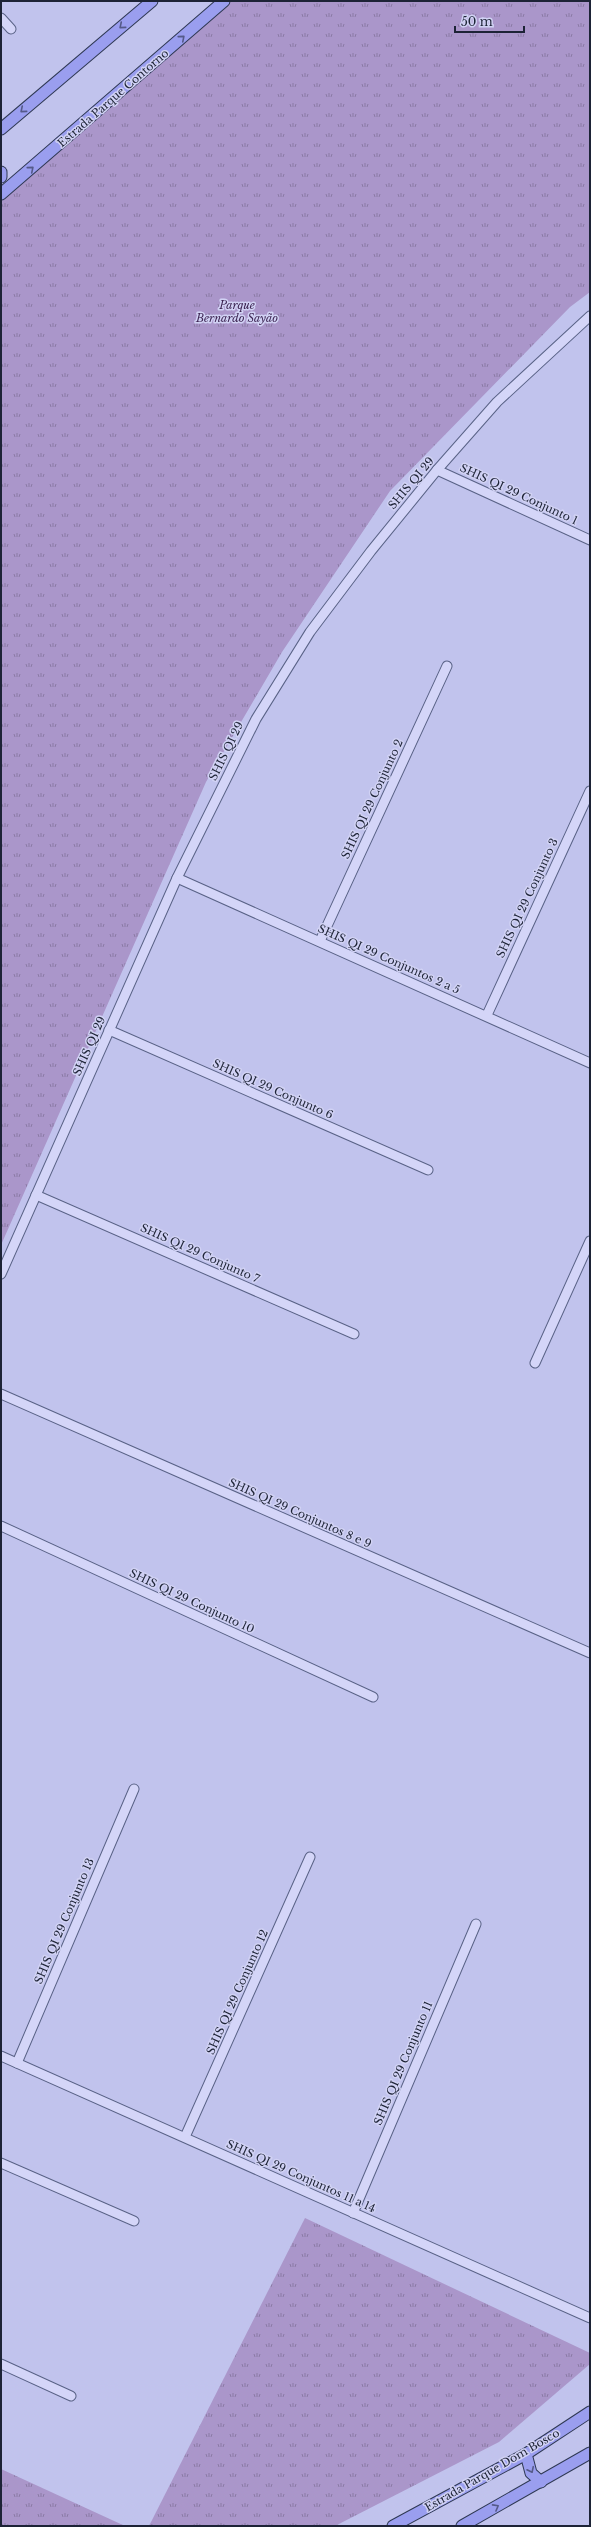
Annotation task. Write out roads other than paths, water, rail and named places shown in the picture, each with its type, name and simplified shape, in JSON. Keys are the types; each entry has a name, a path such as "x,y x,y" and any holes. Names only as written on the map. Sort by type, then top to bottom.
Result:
{"main road":[{"path":"1,129 152,1"},
{"name":"Estrada Parque Contorno","path":"1,194 224,1"},
{"path":"1,172 1,177"},
{"name":"Estrada Parque Dom Bosco","path":"393,2526 526,2454 590,2412"},
{"path":"462,2526 590,2453"},
{"path":"526,2454 531,2473 541,2482"}],"street":[{"path":"1,18 11,29"},
{"name":"SHIS QI 29","path":"1,1274 177,878 256,719 310,632 371,551 437,470 497,402 590,316"},
{"name":"SHIS QI 29 Conjunto 1","path":"437,470 590,540"},
{"name":"SHIS QI 29 Conjunto 2","path":"320,941 446,666"},
{"name":"SHIS QI 29 Conjunto 3","path":"487,1015 590,790"},
{"name":"SHIS QI 29 Conjuntos 2 a 5","path":"177,878 487,1015 590,1063"},
{"name":"SHIS QI 29 Conjunto 6","path":"110,1030 428,1170"},
{"name":"SHIS QI 29 Conjunto 7","path":"36,1195 354,1334"},
{"path":"535,1363 590,1241"},
{"name":"SHIS QI 29 Conjuntos 8 e 9","path":"1,1394 590,1653"},
{"name":"SHIS QI 29 Conjunto 10","path":"1,1526 373,1697"},
{"name":"SHIS QI 29 Conjunto 13","path":"17,2063 134,1789"},
{"name":"SHIS QI 29 Conjunto 12","path":"185,2137 310,1857"},
{"name":"SHIS QI 29 Conjunto 11","path":"353,2213 476,1924"},
{"name":"SHIS QI 29 Conjuntos 11 a 14","path":"1,2056 590,2318"},
{"path":"1,2163 134,2221"},
{"path":"1,2364 72,2396"}],"park label":[{"name":"Parque Bernardo Sayão","path":"237,311"}]}
